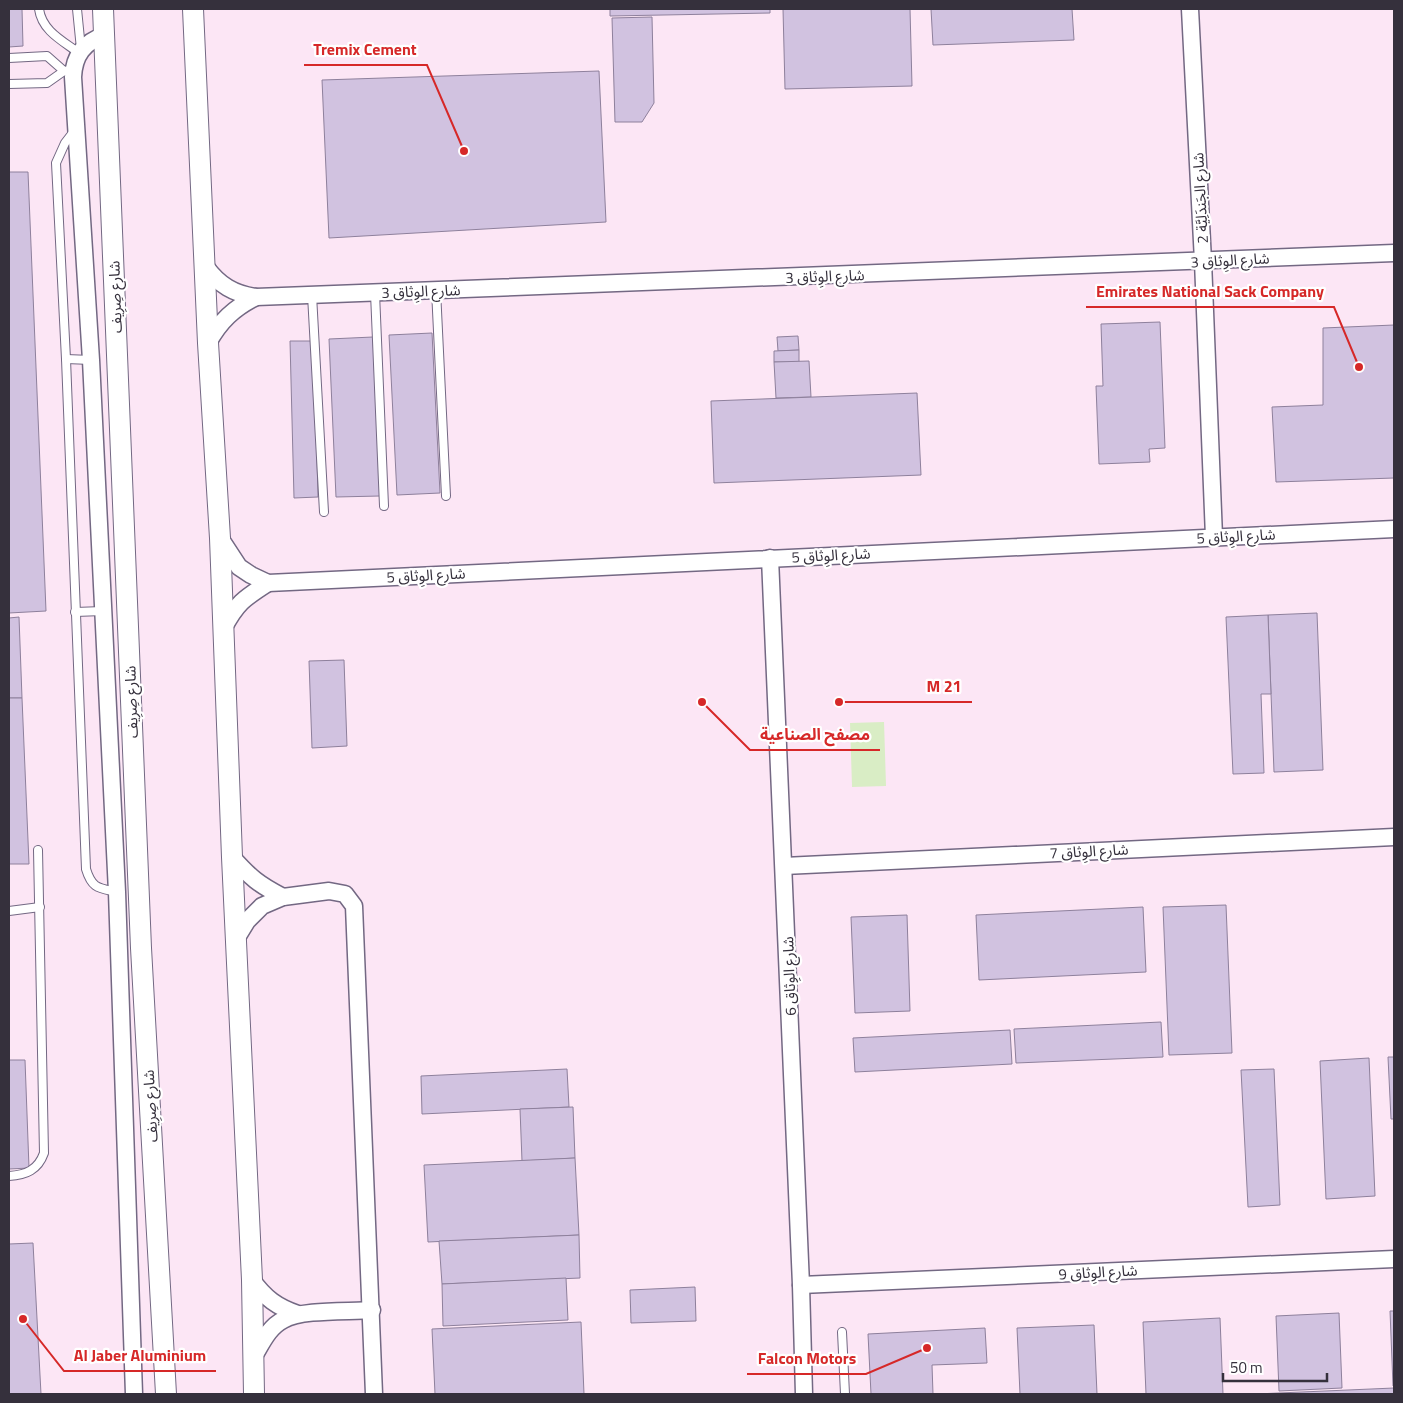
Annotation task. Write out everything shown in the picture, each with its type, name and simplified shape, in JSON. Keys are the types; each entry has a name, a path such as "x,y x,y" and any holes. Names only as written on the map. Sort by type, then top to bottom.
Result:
{"street":[{"name":"شارع صِرِيف","path":"103,9 141,948 166,1394"},
{"path":"193,9 208,343 220,538 232,857 252,1280 254,1394"},
{"name":"شارع الجَندَلِيَّة 2","path":"1190,9 1203,261 1214,537"},
{"path":"105,35 88,43 69,70 76,129 91,360 117,892 134,1394"},
{"name":"شارع الوِثاق 3","path":"206,267 222,285 239,293 256,297 1394,253"},
{"path":"208,343 223,320 244,303 256,297"},
{"name":"شارع الوِثاق 5","path":"220,538 239,567 251,576 268,583 1394,528"},
{"name":"شارع الوِثاق 6","path":"770,558 804,1394"},
{"name":"شارع الوِثاق 5","path":"223,629 243,599 268,583"},
{"name":"شارع الوِثاق 7","path":"784,866 1394,838"},
{"path":"232,857 256,881 284,897"},
{"path":"236,939 247,921 262,906 284,897 329,891 345,894 354,906 374,1394"},
{"name":"شارع الوِثاق 9","path":"801,1285 1394,1259"},
{"path":"252,1280 263,1295 285,1310 298,1314"},
{"path":"254,1356 270,1330 283,1320 298,1314 372,1310"}],"lane":[{"path":"39,9 44,24 51,32 80,52"},
{"path":"77,9 80,52"},
{"path":"9,58 47,56 69,70 47,83 9,84"},
{"path":"76,129 65,143 56,163 66,360 86,870 90,881 97,887 117,892"},
{"path":"436,290 446,496"},
{"path":"375,293 384,506"},
{"path":"312,295 324,512"},
{"path":"66,360 91,360"},
{"path":"75,612 103,612"},
{"path":"9,1176 31,1171 37,1166 44,1153 38,850"},
{"path":"9,910 40,907"},
{"path":"842,1332 845,1394"}],"shaded area":[{"path":"9,9 1394,9 1394,1394 9,1394"}],"green space":[{"path":"884,722 886,786 852,787 850,723"}],"building":[{"path":"9,9 22,9 23,46 9,47"},
{"path":"610,9 770,9 770,13 610,16"},
{"path":"783,9 910,9 912,86 785,89"},
{"path":"931,9 1072,9 1074,40 933,45"},
{"path":"652,17 654,103 642,122 615,122 612,18"},
{"path":"599,71 606,222 329,238 322,80"},
{"path":"9,172 28,172 46,611 9,613"},
{"path":"1160,322 1165,448 1149,449 1150,462 1099,464 1096,386 1103,386 1101,324"},
{"path":"1394,325 1394,478 1276,482 1272,407 1323,405 1323,328"},
{"path":"432,333 440,493 397,495 389,335"},
{"path":"798,336 799,350 778,351 777,337"},
{"path":"373,337 380,496 336,497 329,339"},
{"path":"290,341 314,341 318,497 294,498"},
{"path":"799,350 799,362 774,362 774,351"},
{"path":"809,361 811,397 776,398 774,362"},
{"path":"917,393 921,475 714,483 711,401"},
{"path":"1317,613 1323,770 1274,772 1268,615"},
{"path":"1268,615 1271,694 1261,694 1264,773 1233,774 1226,617"},
{"path":"19,617 22,698 9,698 9,618"},
{"path":"344,660 347,746 312,748 309,661"},
{"path":"9,698 22,698 29,864 9,864"},
{"path":"1226,905 1232,1053 1169,1055 1163,907"},
{"path":"1143,907 1146,972 979,980 976,915"},
{"path":"907,915 910,1011 855,1013 851,917"},
{"path":"1161,1022 1163,1057 1016,1063 1014,1029"},
{"path":"1010,1030 1012,1064 855,1072 853,1038"},
{"path":"1388,1057 1394,1057 1394,1119 1391,1119"},
{"path":"1369,1058 1375,1196 1326,1199 1320,1061"},
{"path":"9,1060 25,1060 29,1168 9,1169"},
{"path":"567,1069 569,1107 422,1114 421,1076"},
{"path":"1274,1069 1280,1205 1248,1207 1241,1070"},
{"path":"573,1107 575,1158 522,1161 520,1109"},
{"path":"575,1158 579,1235 428,1242 424,1165"},
{"path":"579,1235 580,1278 442,1284 439,1241"},
{"path":"33,1243 41,1394 9,1394 9,1244"},
{"path":"566,1278 568,1320 443,1326 442,1284"},
{"path":"695,1287 696,1321 631,1323 630,1290"},
{"path":"1390,1311 1394,1311 1394,1386 1393,1386"},
{"path":"1339,1313 1342,1388 1279,1391 1276,1316"},
{"path":"1220,1318 1223,1394 1146,1394 1143,1322"},
{"path":"581,1322 584,1394 435,1394 432,1329"},
{"path":"1094,1325 1097,1394 1020,1394 1017,1328"},
{"path":"985,1328 987,1363 932,1365 933,1394 871,1394 868,1334"},
{"path":"1394,1388 1394,1394 1256,1394"}],"place":[{"name":"Tremix Cement","path":"464,151"},
{"name":"Emirates National Sack Company","path":"1359,367"},
{"name":"مصفح الصناعية","path":"702,702"},
{"name":"M 21","path":"839,702"},
{"name":"Al Jaber Aluminium","path":"23,1319"},
{"name":"Falcon Motors","path":"927,1348"}]}
